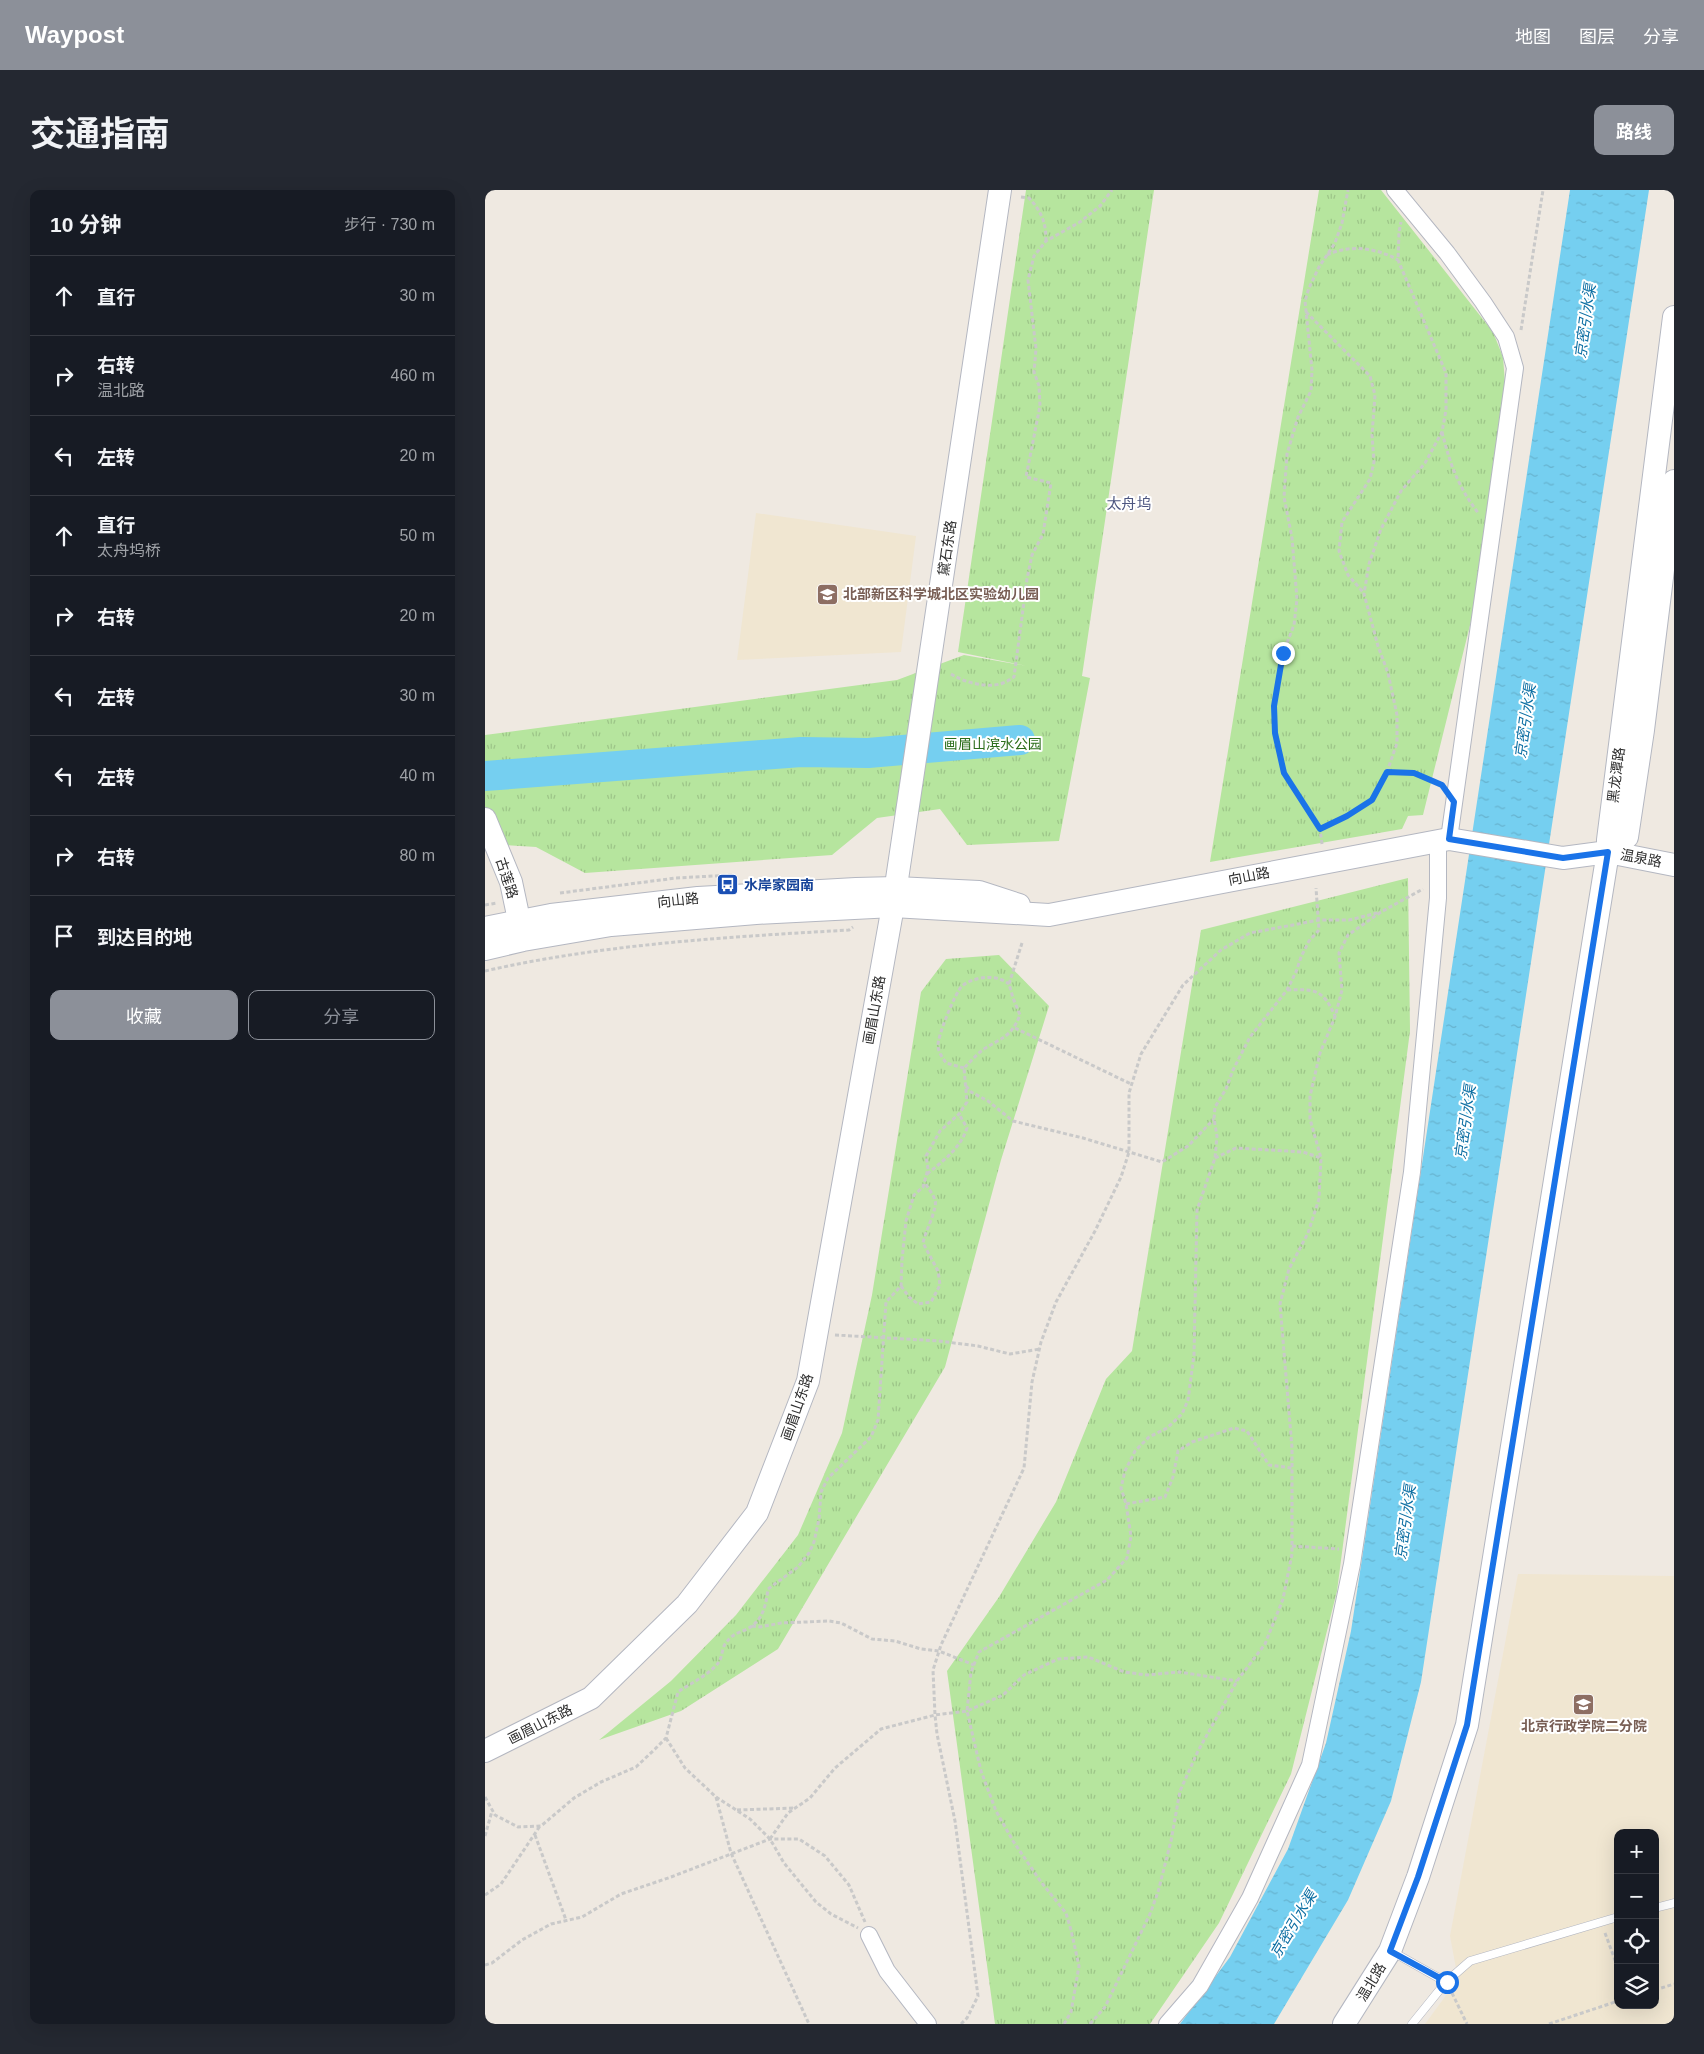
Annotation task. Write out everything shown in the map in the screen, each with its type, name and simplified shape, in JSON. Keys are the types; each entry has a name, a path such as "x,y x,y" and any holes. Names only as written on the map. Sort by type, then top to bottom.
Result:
{"main road":[{"name":"黛石东路","path":"895,897 1000,190"},
{"name":"黑龙潭路","path":"1608,852 1608,840 1667,438 1674,317"},
{"name":"黑龙潭路","path":"1608,852 1627,838 1674,481"},
{"name":"古莲路","path":"485,819 511,882 521,930"},
{"path":"1443,840 1563,858 1608,852"},
{"name":"向山路","path":"485,928 521,930 611,925 756,913 895,897 1049,915 1443,840"},
{"name":"温泉路","path":"1608,852 1674,865"},
{"name":"温北路","path":"1344,2024 1390,1951 1418,1877 1467,1725 1608,852"},
{"name":"画眉山东路","path":"485,1751 591,1698 687,1604 757,1513 808,1381 895,897"},
{"name":"向山路","path":"485,949 521,930"}],"street":[{"path":"1167,2024 1200,1986 1250,1898 1310,1764 1354,1550 1413,1172 1443,840 1454,802 1515,368 1506,338 1483,302 1395,190"},
{"path":"869,1935 887,1971 928,2024"}],"lane":[{"path":"1659,1907 1674,1903"},
{"path":"1412,2024 1447,1982 1470,1960 1614,1918"},
{"path":"1390,1951 1447,1982"}],"path":[{"path":"951,674 981,684 1001,684 1014,677 1027,579 1032,555 1043,534 1051,483 1026,477 1040,406 1039,386 1034,372 1036,349 1028,280 1034,256 1046,241 1080,222 1101,206 1112,190"},
{"path":"1348,190 1342,224 1335,243 1309,288 1305,301 1312,370 1311,390 1298,417 1287,454 1284,497 1292,538 1297,599 1294,625 1283,653 1274,706 1275,733 1284,773 1320,829 1347,816 1372,800 1387,772 1397,743 1397,715 1388,673 1378,646 1364,594 1369,564 1381,529 1401,491 1425,463 1442,432 1446,410 1446,373 1398,260 1399,232 1406,204"},
{"path":"1521,330 1543,190"},
{"path":"1021,197 1029,198 1040,210 1046,229 1046,241"},
{"path":"1327,255 1351,248 1374,249 1398,260"},
{"path":"1306,312 1370,376 1375,395 1372,435 1374,462 1370,479 1342,522 1339,551 1348,575 1364,594"},
{"path":"1442,432 1449,462 1459,485 1482,519"},
{"path":"1387,772 1414,773 1442,785 1454,802"},
{"path":"1090,2024 1105,2006 1150,1914 1158,1892 1171,1841 1180,1791 1198,1751 1237,1681 1265,1644 1283,1599 1292,1546 1292,1448 1280,1304 1289,1269 1308,1233 1319,1199 1321,1158 1310,1120 1310,1096 1320,1053 1335,1017 1342,990 1339,953 1348,935 1381,912 1438,881"},
{"path":"1064,2024 1071,2012 1079,1966 1071,1930 1066,1913 1041,1882 1013,1841 996,1811 981,1771 967,1711 971,1672 979,1652 1107,1580 1127,1558 1131,1536 1126,1504 1121,1488 1125,1471 1135,1451 1149,1437 1167,1428 1182,1414 1188,1400 1194,1355 1197,1210 1207,1175 1215,1158 1217,1136 1214,1119 1215,1107 1226,1089 1233,1070 1250,1037 1287,990 1309,941 1319,930 1316,888"},
{"path":"961,2024 967,2018 978,1996 955,1821 937,1734 933,1670 939,1651 971,1577 1023,1468 1032,1382 1040,1349 1056,1302 1095,1231 1121,1177 1129,1152 1129,1092 1141,1054 1183,985 1221,950 1250,934 1319,920 1349,920 1381,912"},
{"path":"485,971 524,962 638,945 849,930 856,926"},
{"path":"964,1068 983,1050 1005,1038 1015,1028 1020,1015 1009,984 1022,943"},
{"path":"964,1068 946,1063 937,1048 939,1035 961,987 975,979 989,978 1003,979 1009,984"},
{"path":"1287,990 1311,989 1328,1000 1335,1017"},
{"path":"1015,1028 1131,1084"},
{"path":"924,1182 936,1201 935,1213 926,1229 923,1242 938,1271 940,1285 931,1302 918,1304 909,1297 901,1286 906,1222 914,1196 923,1187 924,1182 927,1174 926,1156 940,1131 959,1114 967,1102 964,1068"},
{"path":"965,1084 971,1092 988,1101 1013,1121 1162,1162 1188,1146 1214,1119"},
{"path":"927,1174 962,1142 967,1128 959,1114"},
{"path":"1215,1158 1236,1148 1303,1152 1321,1158"},
{"path":"485,1896 501,1884 541,1826 574,1798 601,1782 636,1767 666,1738 678,1692 720,1661 725,1644 736,1632 752,1626 759,1620 768,1589 798,1568 814,1542 821,1511 821,1492 828,1478 871,1437 878,1420 886,1302 901,1286"},
{"path":"817,1334 883,1337 978,1346 1010,1354 1040,1349"},
{"path":"1126,1504 1165,1497 1173,1478 1178,1451 1192,1442 1234,1428 1247,1431 1269,1465 1292,1468"},
{"path":"1292,1546 1354,1550"},
{"path":"752,1626 760,1627 781,1623 841,1623 872,1639 895,1641 921,1649 939,1651 974,1665"},
{"path":"771,1839 788,1813 810,1798 835,1768 881,1728 935,1715 967,1711 1003,1695 1024,1675 1058,1659 1088,1657 1124,1672 1147,1675 1179,1672 1237,1681"},
{"path":"666,1738 685,1768 716,1797 750,1819 771,1839 784,1864 816,1902 831,1914 869,1935"},
{"path":"485,1797 495,1815 518,1827 541,1826"},
{"path":"716,1797 731,1853 809,2024"},
{"path":"737,1810 796,1808"},
{"path":"485,1836 492,1811"},
{"path":"535,1835 566,1920"},
{"path":"485,1966 529,1936 551,1924 582,1917 621,1894 771,1839 799,1839 825,1856 849,1884 863,1915 869,1935"},
{"path":"1600,1922 1616,1964"},
{"path":"1447,1982 1467,2024"},
{"path":"1659,1989 1674,1984"},
{"path":"1549,2024 1614,2002"}],"shaded area":[{"name":"北部新区科学城北区实验幼儿园","path":"756,513 916,536 901,652 737,660"},
{"name":"北京行政学院二分院","path":"1518,1574 1674,1576 1674,2024 1425,2024 1458,1979 1450,1936"}],"green space":[{"name":"画眉山滨水公园","path":"1026,190 1154,190 1082,676 1090,678 1059,841 967,845 940,809 877,818 832,855 585,873 536,847 485,844 485,735 897,680 964,655 1027,666 958,652"},
{"path":"1319,190 1381,190 1493,332 1503,357 1508,422 1500,504 1423,815 1408,816 1402,829 1210,862"},
{"path":"1408,878 1410,1031 1337,1591 1291,1774 1219,1923 1150,2024 995,2024 947,1671 999,1597 1056,1502 1106,1379 1132,1351 1201,930"},
{"path":"999,955 1049,1006 1001,1160 945,1367 778,1649 681,1711 599,1740 671,1681 736,1615 798,1535 842,1433 872,1295 921,992 946,959"}],"water":[{"name":"京密引水渠","path":"1570,190 1649,190 1421,1682 1391,1801 1348,1900 1274,2024 1180,2024 1230,1957 1288,1849 1326,1743 1351,1631"}],"waterway":[{"path":"485,776 801,752 868,753 1020,740"}],"place":[{"name":"北部新区科学城北区实验幼儿园","path":"827,594"},
{"name":"水岸家园南","path":"728,885"},
{"name":"北京行政学院二分院","path":"1584,1704"}],"district":[{"name":"太舟坞","path":"1129,503"}],"route":[{"path":"1283,653 1274,706 1275,733 1284,773 1295,794 1320,829 1347,816 1372,800 1387,772 1414,773 1442,785 1454,802 1449,839 1563,858 1608,852 1504,1506 1467,1725 1418,1877 1390,1951 1432,1972 1447,1982"}]}
